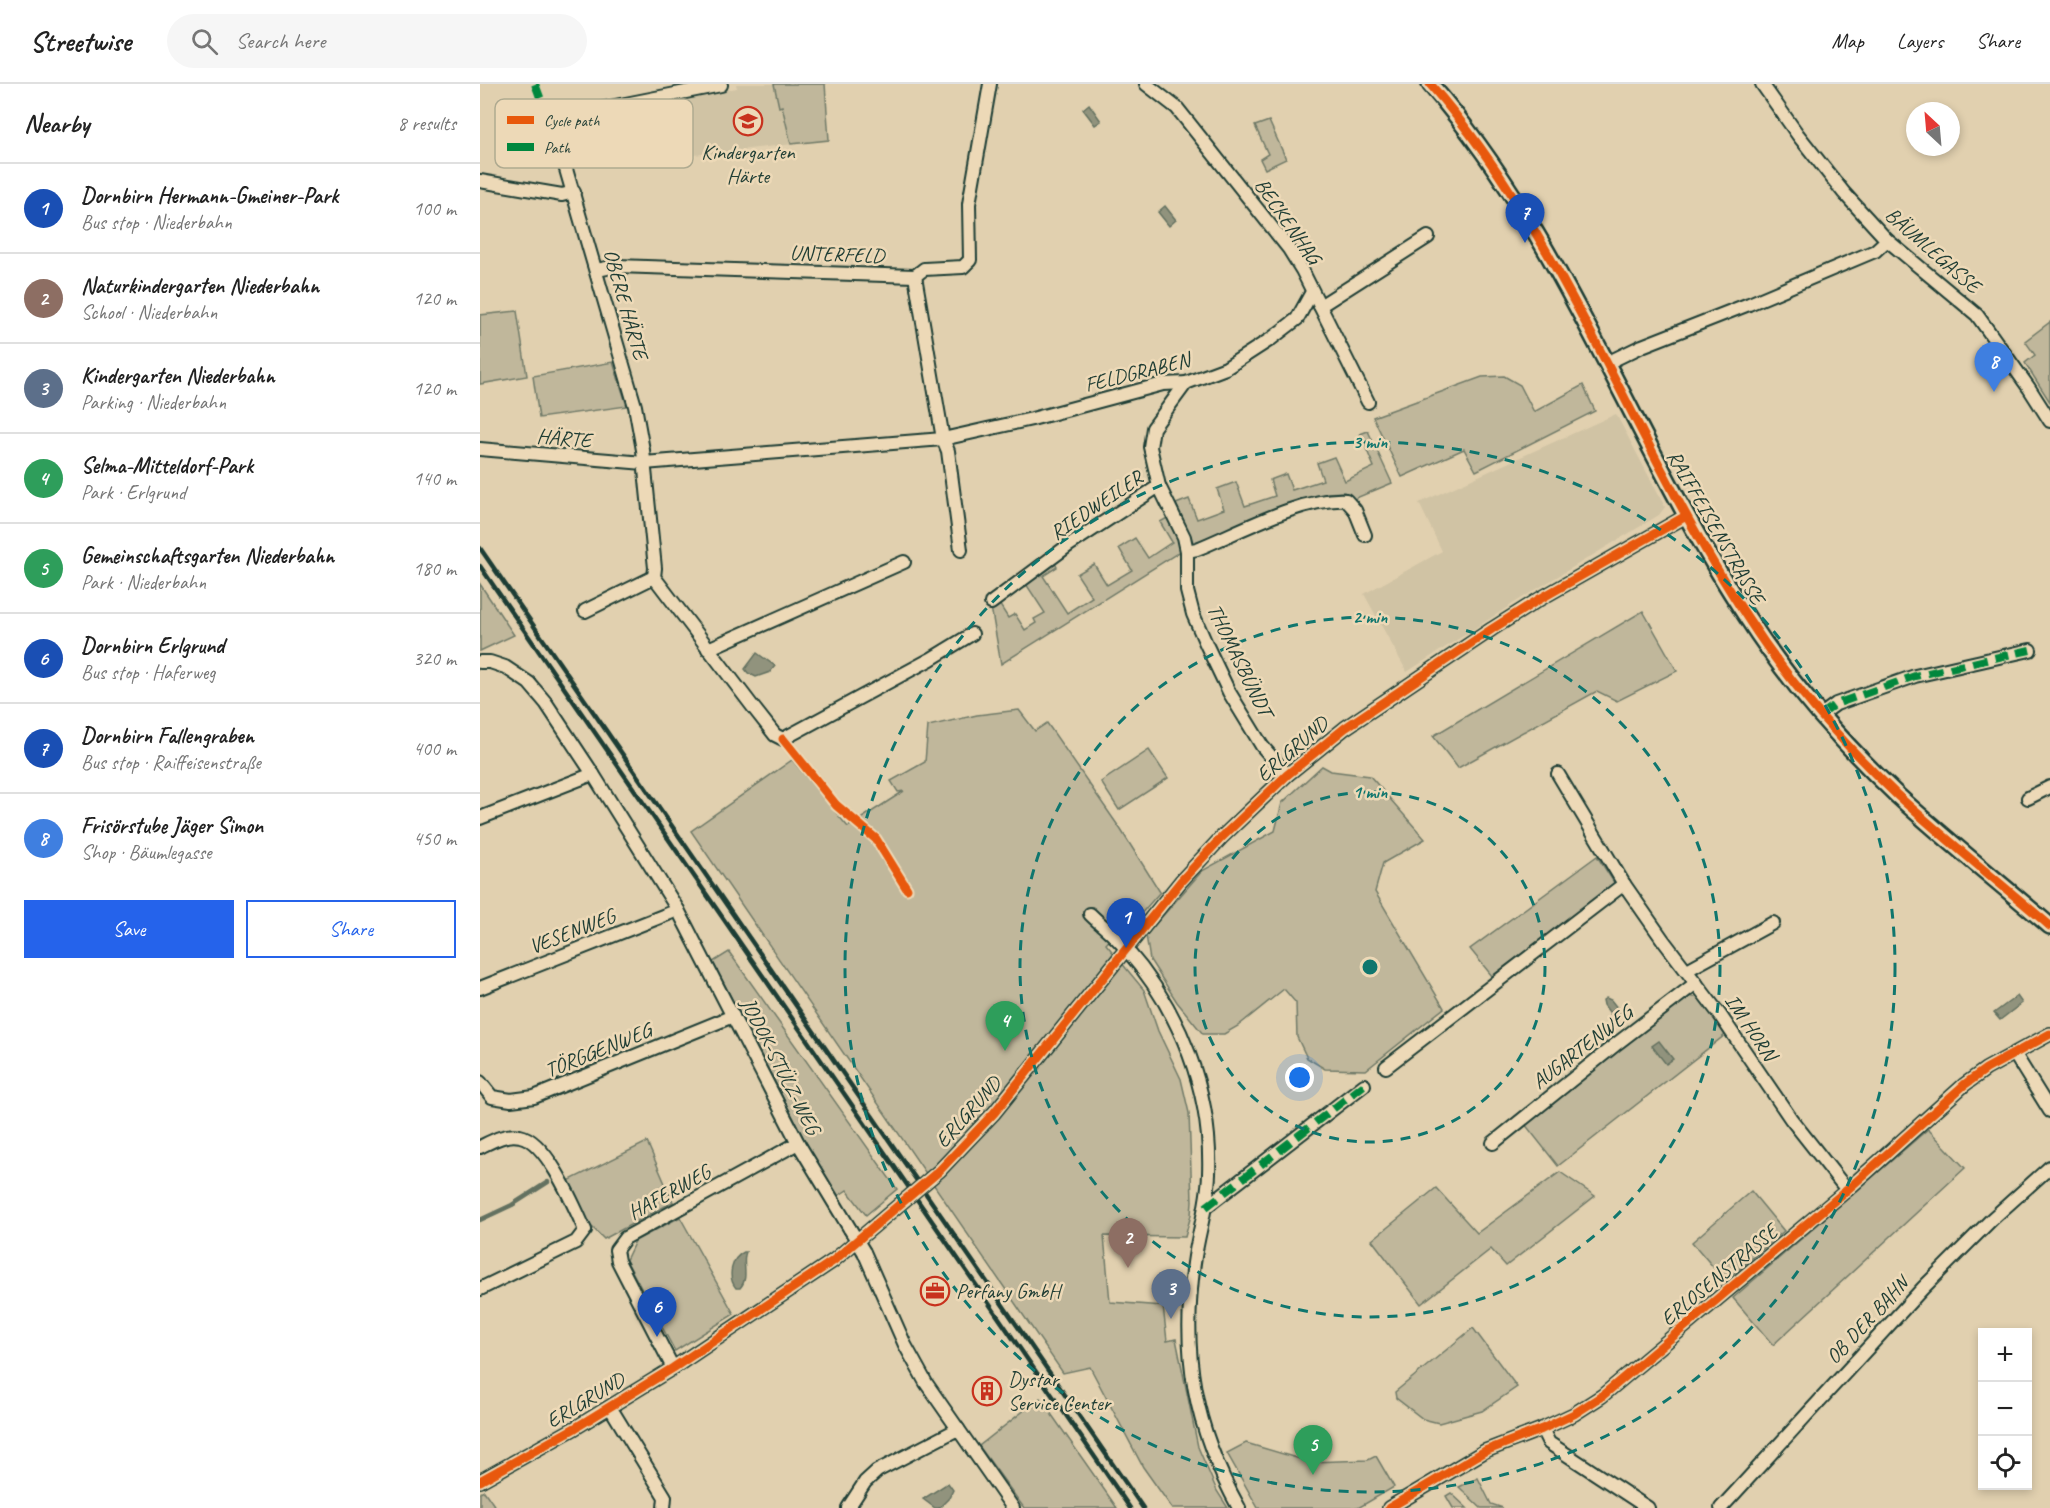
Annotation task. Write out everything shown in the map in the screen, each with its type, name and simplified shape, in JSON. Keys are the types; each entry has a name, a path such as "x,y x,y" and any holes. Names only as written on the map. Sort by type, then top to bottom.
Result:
{"street":[{"name":"UNTERFELD","path":"597,270 618,266 915,276 924,269 963,267 969,260 969,204 975,158 990,84"},
{"name":"BECKENHAG","path":"1146,84 1177,108 1289,249 1302,270 1368,402"},
{"name":"RAIFFEISENSTRASSE","path":"1430,84 1459,118 1516,202 1566,285 1686,516 1747,617 1793,680 1848,746 1899,796 2050,926"},
{"name":"BÄUMLEGASSE","path":"1762,84 1798,135 1844,193 1887,240 1977,315 2050,421"},
{"name":"OBERE HÄRTE","path":"651,99 721,85"},
{"name":"OBERE HÄRTE","path":"566,168 635,406 644,463 655,568 654,578"},
{"path":"480,181 562,195 574,192"},
{"path":"1320,306 1428,237"},
{"path":"1607,363 1642,346 1749,304 1875,250 1887,240"},
{"path":"915,276 943,439 948,451 961,550"},
{"name":"FELDGRABEN","path":"644,463 943,439 1032,419 1163,384 1186,382 1226,368 1271,339 1297,319 1312,292"},
{"name":"RIEDWEILER","path":"991,603 1069,545 1159,486 1150,447 1153,428 1186,382"},
{"name":"HÄRTE","path":"480,449 644,463"},
{"name":"THOMASBÜNDT","path":"1159,486 1184,537 1187,551 1187,591 1193,614 1207,646 1229,692 1262,746 1287,775"},
{"path":"1187,551 1197,549 1309,503 1331,499 1346,500 1355,510 1365,535"},
{"name":"ERLGRUND","path":"480,1481 673,1368 833,1261 939,1171 994,1113 1181,881 1287,775 1345,728 1492,629 1538,600 1686,516"},
{"path":"708,649 904,562"},
{"path":"585,611 654,578 775,735 783,740 972,634"},
{"path":"1821,715 1836,704 1915,676 2030,650"},
{"name":"JODOK-STÜLZ-WEG","path":"485,662 505,667 529,683 546,704 593,774 678,910 798,1143 864,1252 905,1345 926,1383 1013,1508"},
{"path":"480,818 593,774"},
{"name":"IM HORN","path":"1558,774 1624,884 1791,1119 1847,1190"},
{"path":"2028,798 2050,787"},
{"path":"1386,1067 1624,884"},
{"name":"VESENWEG","path":"480,988 678,910"},
{"path":"1090,915 1126,948 1156,989 1178,1026 1195,1073 1204,1108 1209,1174 1206,1207 1194,1261 1189,1301 1189,1356 1201,1420 1214,1458 1239,1508"},
{"path":"1687,970 1773,923"},
{"name":"AUGARTENWEG","path":"1493,1143 1696,983"},
{"name":"TÖRGGENWEG","path":"480,1082 492,1097 511,1100 534,1097 734,1016"},
{"name":"ERLOSENSTRASSE","path":"1389,1508 1485,1451 1542,1430 1574,1414 1602,1396 1847,1190 1964,1085 1986,1069 2050,1034"},
{"path":"2014,1053 2050,1111"},
{"path":"1206,1207 1364,1085"},
{"path":"480,1147 508,1135 522,1136 537,1146 560,1177 585,1230 576,1242 480,1289"},
{"name":"HAFERWEG","path":"673,1368 618,1261 616,1250 625,1238 798,1143"},
{"name":"OB DER BAHN","path":"1721,1508 1923,1288 1992,1219 2050,1167"},
{"path":"609,1407 665,1497 664,1508"},
{"path":"848,1508 865,1482 877,1471 958,1429"},
{"path":"1542,1430 1549,1443 1648,1508"}],"shaded area":[{"name":"Kindergarten Härte","path":"736,84 825,84 829,140 693,155 693,99 683,99 737,88"},
{"path":"774,84 825,84 829,140 791,144"},
{"path":"1089,104 1101,121 1095,125 1083,109"},
{"path":"1269,121 1286,159 1265,169 1260,159 1268,154 1255,126"},
{"path":"1165,206 1176,220 1169,226 1158,212"},
{"path":"517,311 527,376 480,384 480,315"},
{"path":"2050,322 2050,402 2025,363 2035,355 2025,341"},
{"path":"613,362 627,406 539,418 533,376"},
{"path":"1504,376 1520,385 1534,412 1583,385 1595,411 1476,471 1464,449 1402,477 1373,417 1482,377"},
{"path":"1616,414 1665,507 1659,515 1522,598 1407,672 1364,594 1442,551 1419,503"},
{"path":"1368,431 1392,483 1354,499 1344,492 1326,493 1194,544 1176,504 1189,499 1197,519 1224,509 1217,489 1236,482 1245,506 1275,496 1270,480 1286,474 1292,490 1323,480 1317,463 1334,457 1345,481 1374,467 1360,434"},
{"path":"1169,517 1178,536 1181,551 1001,664 991,607 998,602 1008,618 1015,614 1025,630 1036,623 1034,619 1045,613 1026,584 1053,560 1057,567 1043,576 1067,613 1092,597 1077,574 1094,564 1107,585 1132,570 1119,548 1135,538 1148,558 1172,542 1160,522"},
{"path":"480,584 514,635 480,651"},
{"path":"1643,611 1677,671 1617,701 1597,691 1458,768 1433,736"},
{"path":"757,653 775,666 770,672 756,677 745,669"},
{"path":"1019,710 1035,731 1047,723 1121,830 1160,892 1125,932 1120,929 1106,944 1144,990 1158,1031 1181,1079 1189,1113 1191,1215 1185,1237 1104,1236 1110,1302 1163,1306 1167,1341 1176,1339 1198,1447 1217,1491 1228,1508 1172,1508 1143,1467 1090,1367 1063,1373 691,831 792,760 848,827 904,791 898,792 891,781 925,762 928,726 977,715"},
{"path":"1149,750 1168,778 1119,810 1101,782"},
{"path":"1322,766 1331,771 1370,776 1425,839 1383,863 1375,892 1444,1008 1366,1070 1325,1069 1307,1058 1297,1037 1296,1003 1284,989 1238,1026 1224,1034 1203,1034 1177,1002 1150,960 1146,935 1202,871 1275,831 1282,803"},
{"path":"1597,856 1615,884 1492,976 1470,949"},
{"path":"729,952 897,1189 866,1215 847,1190 838,1196 814,1158 713,962"},
{"path":"1687,996 1700,998 1725,1035 1558,1166 1524,1123"},
{"path":"2017,996 2022,1003 2000,1020 1994,1013"},
{"path":"1606,998 1611,1000 1622,1014 1614,1019 1604,1005 1603,1000"},
{"path":"1659,1041 1673,1059 1666,1064 1652,1046"},
{"path":"1928,1129 1965,1168 1773,1345 1733,1298"},
{"path":"647,1142 673,1202 604,1239 588,1223 568,1181"},
{"path":"1560,1172 1595,1196 1506,1266 1491,1249 1421,1304 1372,1240 1436,1188 1477,1233"},
{"path":"1751,1191 1784,1231 1725,1281 1692,1242"},
{"path":"680,1217 734,1314 675,1351 626,1260 635,1241"},
{"path":"746,1252 743,1284 740,1288 736,1288 731,1273 733,1263"},
{"path":"1473,1328 1517,1387 1482,1411 1439,1423 1423,1419 1396,1398 1395,1392"},
{"path":"1040,1398 1117,1508 1024,1508 979,1446"},
{"path":"1246,1443 1310,1462 1368,1460 1376,1456 1394,1487 1358,1508 1258,1508 1227,1453"},
{"path":"1478,1478 1491,1504 1503,1508 1481,1508 1459,1487"},
{"path":"948,1483 953,1490 939,1508 935,1508 923,1499"},
{"path":"484,1491 496,1508 480,1508 480,1493"},
{"path":"1451,1493 1467,1508 1453,1508 1446,1496"}],"waterway":[{"path":"480,1220 512,1205 548,1182"}],"railway":[{"path":"480,548 1143,1508"},
{"path":"480,566 1130,1508"}],"marked path":[{"path":"535,84 541,99"},
{"path":"1821,715 1836,704 1915,676 2030,650"},
{"path":"1206,1207 1364,1085"}],"cycle path":[{"path":"1430,84 1478,145 1521,209 1597,344 1706,551 1780,665 1836,733 1897,795 2050,926"},
{"path":"480,1481 575,1428 673,1368 833,1261 939,1171 994,1113 1181,881 1221,838 1287,775 1345,728 1492,629 1538,600 1686,516"},
{"path":"783,739 836,805 876,839 907,889"},
{"path":"1389,1508 1485,1451 1574,1414 1602,1396 1847,1190 1964,1085 1986,1069 2050,1034"}],"place":[{"name":"Kindergarten Härte","path":"748,121"},
{"name":"Dornbirn Fallengraben","path":"1525,243"},
{"name":"Frisörstube Jäger Simon","path":"1994,392"},
{"name":"Dornbirn Hermann-Gmeiner-Park","path":"1126,948"},
{"name":"Selma-Mitteldorf-Park","path":"1005,1051"},
{"name":"Naturkindergarten Niederbahn","path":"1128,1268"},
{"name":"Perfany GmbH","path":"935,1291"},
{"name":"Kindergarten Niederbahn","path":"1171,1319"},
{"name":"Dornbirn Erlgrund","path":"657,1337"},
{"name":"Dystar Service Center","path":"987,1391"},
{"name":"Gemeinschaftsgarten Niederbahn","path":"1313,1475"}]}
